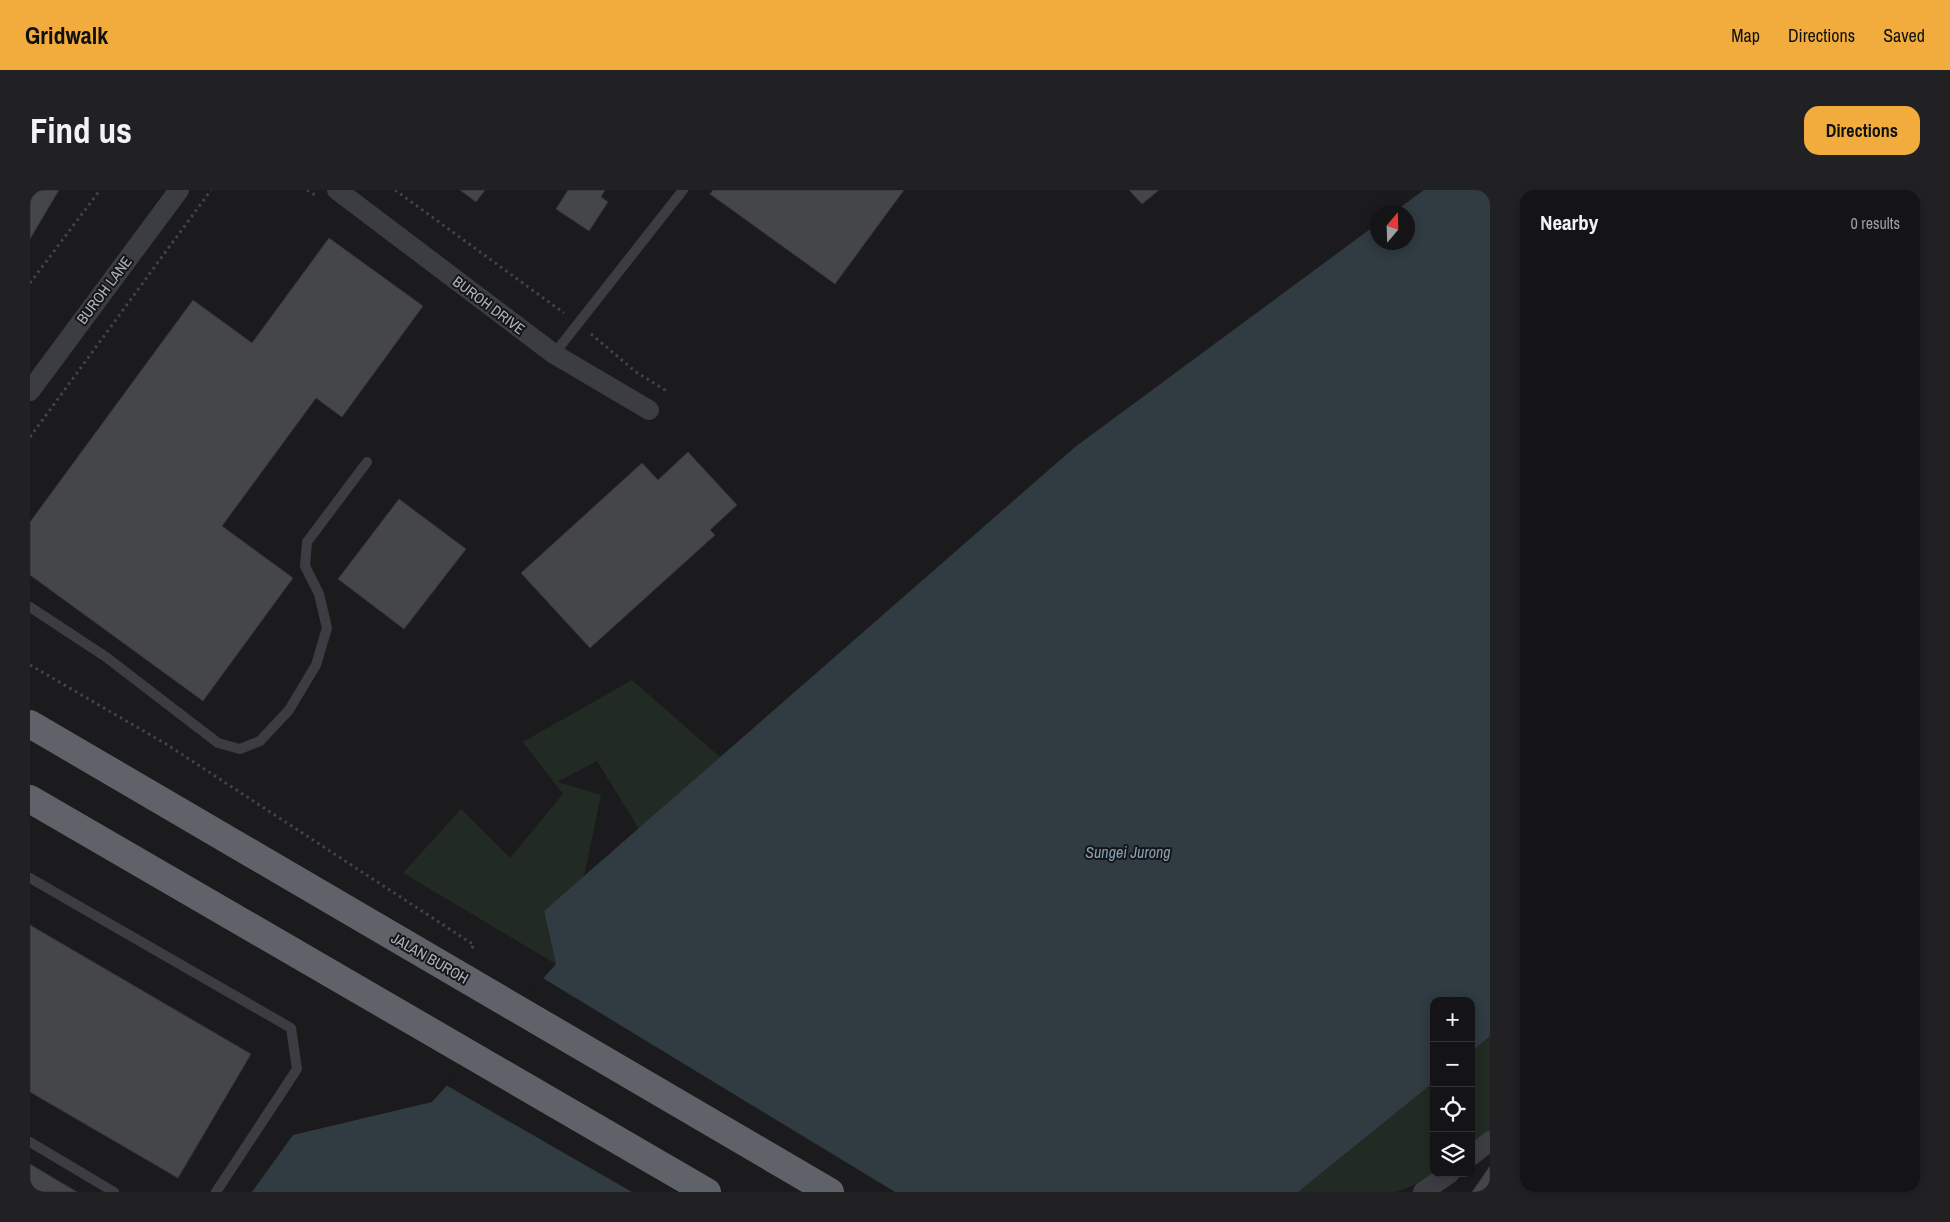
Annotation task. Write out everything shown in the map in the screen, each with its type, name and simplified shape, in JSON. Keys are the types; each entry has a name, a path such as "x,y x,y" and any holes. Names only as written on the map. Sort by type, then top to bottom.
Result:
{"highway":[{"name":"JALAN BUROH","path":"30,724 830,1192"},
{"path":"30,799 707,1192"}],"street":[{"name":"BUROH LANE","path":"30,391 179,190"},
{"name":"BUROH DRIVE","path":"337,190 554,354 649,410"},
{"path":"1475,1153 1490,1141"},
{"path":"1423,1192 1444,1177"}],"lane":[{"path":"554,354 683,190"},
{"path":"30,607 106,657 218,742 240,749 260,741 289,710 316,665 327,628 319,594 305,566 307,542 367,462"},
{"path":"30,878 291,1028 297,1069 216,1192"},
{"path":"30,1142 114,1192"}],"path":[{"path":"30,283 100,190"},
{"path":"30,437 211,190"},
{"path":"395,190 578,323 636,372 665,390 649,410"},
{"path":"30,665 166,744 474,945 454,972"}],"shaded area":[{"path":"632,680 720,757 639,829 597,761 557,782 601,795 584,876 544,911 556,964 403,873 461,809 510,858 563,794 523,742"},
{"path":"1490,1036 1490,1130 1475,1147 1475,1087 1475,1049"},
{"path":"1430,1085 1430,1177 1438,1177 1395,1192 1298,1192"}],"water":[{"name":"Sungei Jurong","path":"1424,190 1490,190 1490,1036 1475,1049 1475,997 1430,997 1430,1085 1298,1192 252,1192 293,1135 432,1102 556,964 544,911 1075,447 1370,229 1370,250 1415,250 1415,205 1404,205"}],"pier":[{"path":"541,977 895,1192 632,1192 444,1084"}],"building":[{"path":"30,190 59,190 30,239"},
{"path":"460,190 485,190 476,202"},
{"path":"568,190 605,190 601,197 608,202 589,231 556,209"},
{"path":"713,190 904,190 835,284 710,194"},
{"path":"1129,190 1159,190 1142,204"},
{"path":"329,238 423,306 342,417 316,398 222,526 293,578 203,701 30,575 30,522 193,300 252,343"},
{"path":"688,452 737,505 710,530 715,535 590,648 521,573 642,463 658,480"},
{"path":"399,499 466,549 404,629 338,579"},
{"path":"30,925 251,1054 178,1178 30,1092"},
{"path":"30,1164 77,1192 30,1192"},
{"path":"1490,1166 1490,1192 1472,1192"}]}
